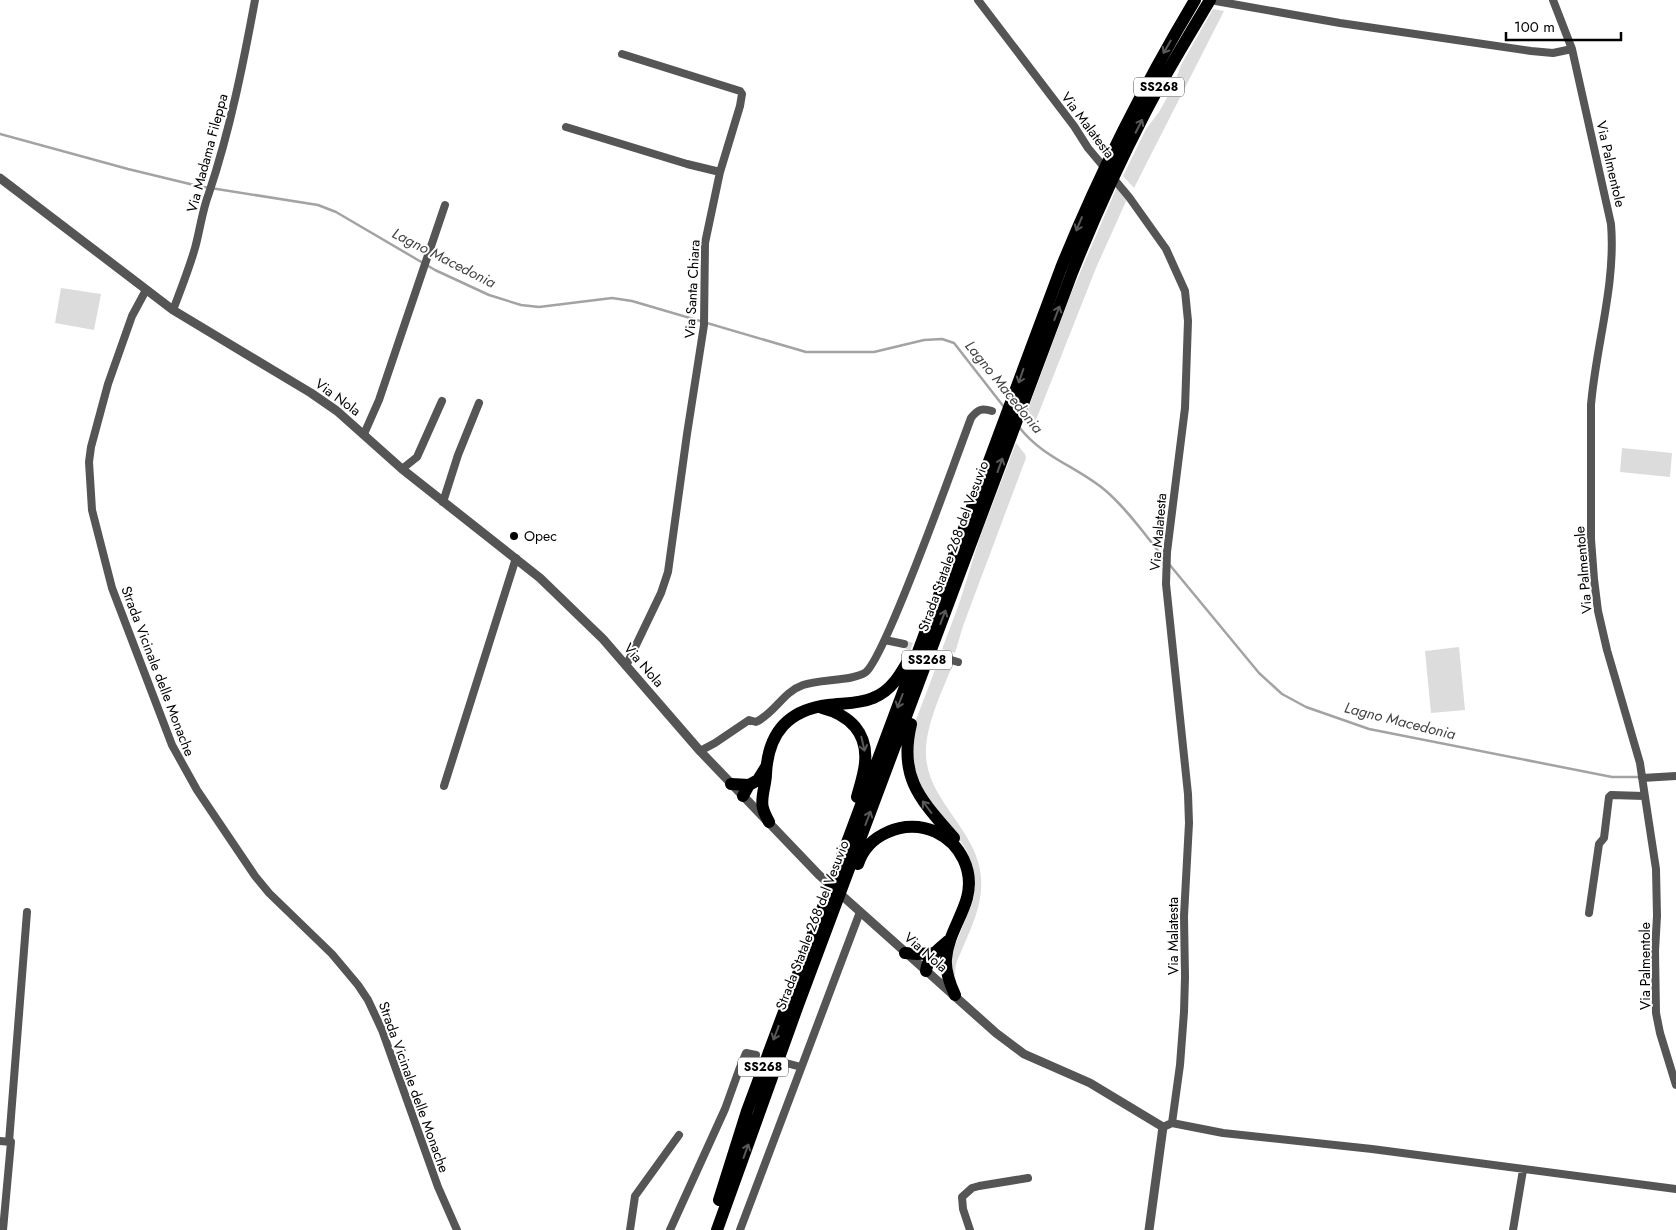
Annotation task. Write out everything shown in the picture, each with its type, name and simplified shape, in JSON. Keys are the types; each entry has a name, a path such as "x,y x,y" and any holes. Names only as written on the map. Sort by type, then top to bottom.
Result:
{"highway":[{"name":"Strada Statale 268 del Vesuvio","path":"1017,403 1046,303 1098,179 1145,86 1203,3"},
{"name":"Strada Statale 268 del Vesuvio","path":"841,878 933,644 1017,403 1108,189 1203,3"},
{"name":"Strada Statale 268 del Vesuvio","path":"841,878 954,557 1005,436"},
{"name":"SS268","path":"769,822 762,800 766,767 775,736 781,726 794,714 804,709 860,702 874,698 888,690 910,657 954,557"},
{"name":"SS268","path":"933,644 907,740 907,759 909,773 919,796 954,838 965,862 969,882 967,898 948,941 945,961 949,982 955,995"},
{"name":"SS268","path":"815,707 840,714 852,722 862,737 865,749 864,770 841,878 831,912"},
{"name":"SS268","path":"746,793 758,780 766,767"},
{"path":"732,784 746,793 764,791"},
{"name":"SS268","path":"831,912 841,878 878,837 895,828 917,827 934,831 956,845"},
{"name":"Strada Statale 268 del Vesuvio","path":"717,1230 831,912"},
{"name":"Strada Statale 268 del Vesuvio","path":"710,1230 747,1111 831,912"},
{"name":"SS268","path":"928,972 929,961 934,953 948,941"},
{"path":"905,952 918,954 934,953"},
{"path":"928,972 938,970 945,961"}],"street":[{"name":"Via Madama Fileppa","path":"173,310 195,249 208,193 227,131 240,79 255,0"},
{"name":"Via Malatesta","path":"978,0 1074,126 1088,148 1129,197 1172,257 1185,291 1188,329 1185,408 1168,544 1166,584 1184,754 1189,823 1184,916 1184,1012 1180,1066 1167,1125"},
{"name":"Via Palmentole","path":"1553,0 1572,49 1609,210 1612,238 1606,301 1590,405 1591,540 1598,611 1607,650 1640,763 1656,869 1656,1013 1676,1085"},
{"path":"1203,3 1531,51 1553,53 1572,49"},
{"name":"Via Santa Chiara","path":"622,54 740,91 742,94 720,172 705,243 704,325 668,572 661,593 626,666"},
{"path":"566,127 687,164 720,172"},
{"name":"Via Nola","path":"0,178 173,310 311,393 337,411 442,502 516,558 587,622 700,751 732,784"},
{"path":"364,434 379,400 445,205"},
{"name":"Strada Vicinale delle Monache","path":"146,290 132,316 108,384 91,447 89,462 92,510 112,588 172,745 202,797 255,876 269,893 332,954 368,1000 382,1030 438,1187 457,1230"},
{"path":"402,468 417,457 442,400"},
{"path":"442,502 479,403"},
{"path":"700,751 749,720 756,722 763,718 791,690 805,684 857,676 867,671 885,640 971,418 976,411 984,408 992,410"},
{"path":"444,786 516,558"},
{"path":"885,640 904,644"},
{"path":"942,656 958,662"},
{"path":"1642,778 1676,776"},
{"name":"Via Nola","path":"746,793 769,822 820,875 996,1033 1024,1054 1090,1083 1167,1125"},
{"path":"1589,913 1599,844 1604,838 1609,797 1611,795 1644,796"},
{"path":"3,1230 27,912"},
{"path":"740,1230 860,912"},
{"path":"670,1230 725,1109 746,1053 756,1055"},
{"path":"786,1063 801,1067"},
{"path":"1149,1230 1167,1125 1362,1148 1676,1189"},
{"path":"630,1230 635,1196 679,1135"},
{"path":"0,1141 10,1142"},
{"path":"1513,1230 1523,1170"},
{"path":"970,1230 963,1209 962,1197 968,1191 979,1186 1028,1178"}],"shaded area":[{"path":"1213,9 1224,11 1134,188 1123,176 1146,129 1159,112 1173,87 1181,65"},
{"path":"1117,187 1127,199 1096,268 1034,425 1026,415 1070,296"},
{"path":"61,288 101,294 94,330 55,323"},
{"path":"1016,443 1026,458 963,626 955,653 942,649 959,604 980,537"},
{"path":"1622,448 1672,453 1670,477 1620,472"},
{"path":"1459,647 1465,710 1431,713 1425,651"},
{"path":"938,662 952,666 929,729 926,750 928,768 933,784 941,799 970,843 977,859 981,877 980,896 976,913 955,970 956,988 950,958 973,901 975,889 973,869 967,851 961,842 926,801 911,762 914,725"}],"waterway":[{"name":"Lagno Macedonia","path":"0,134 198,186 318,205 336,212 435,270 489,295 521,305 539,307 612,298 632,301 806,352 874,352 924,340 942,339 954,343 1004,407"},
{"name":"Lagno Macedonia","path":"1019,427 1039,447 1084,475 1114,498 1164,558"},
{"name":"Lagno Macedonia","path":"1169,564 1259,673 1282,694 1306,707 1369,729 1612,777 1640,777"}],"tunnel":[{"path":"904,644 941,657"}],"place":[{"name":"Opec","path":"514,536"}]}
